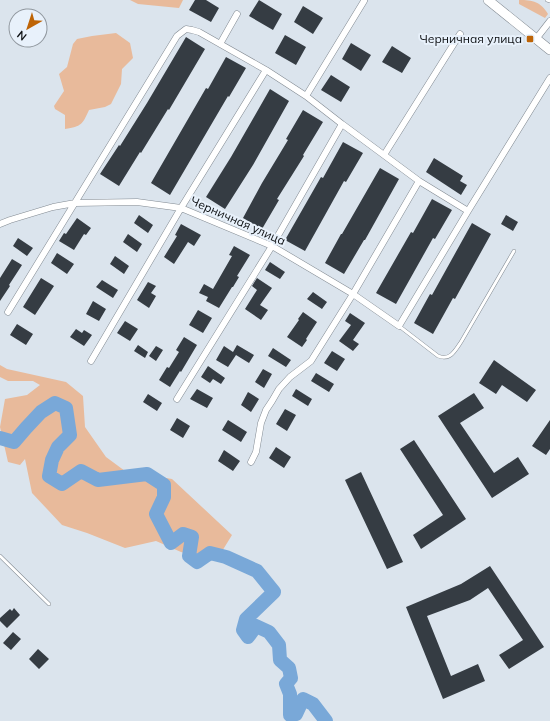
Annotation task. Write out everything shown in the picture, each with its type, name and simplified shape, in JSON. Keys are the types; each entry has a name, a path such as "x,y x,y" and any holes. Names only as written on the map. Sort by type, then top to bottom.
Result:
{"main road":[{"path":"488,0 550,50"}],"street":[{"path":"306,96 364,1"},
{"path":"220,44 237,14"},
{"path":"536,39 550,21"},
{"path":"8,312 177,36 186,29 199,32 266,70 306,96 419,181 468,212"},
{"path":"384,155 460,34"},
{"path":"91,361 181,208 266,70"},
{"path":"399,326 550,78"},
{"path":"177,398 272,246 342,124"},
{"path":"252,462 256,452 261,422 266,410 279,389 290,377 311,361 353,294 419,181"},
{"name":"Черничная улица","path":"0,224 52,207 75,203 137,202 181,208 272,246 353,294 399,326"}],"lane":[{"path":"399,326 438,356 443,358 448,357 461,342 514,250"},
{"path":"0,556 49,604"}],"shaded area":[{"path":"130,0 183,0 179,8 138,4"},
{"path":"519,0 536,2 548,14 545,18 519,4"},
{"path":"116,33 130,43 133,58 122,69 121,84 111,104 105,107 89,110 81,124 65,129 65,115 55,109 54,106 64,91 59,74 67,67 73,44 77,39"},
{"path":"0,365 7,369 66,382 83,396 85,427 106,457 125,471 172,479 232,535 216,561 181,552 156,541 125,548 62,525 32,493 25,459 20,465 8,462 0,427 5,399 27,395 40,385 33,381 8,381 0,377"}],"building":[{"path":"195,0 206,0 219,8 211,22 189,10"},
{"path":"259,0 282,14 273,30 249,16"},
{"path":"303,6 323,18 313,34 294,22"},
{"path":"285,35 306,47 296,65 275,53"},
{"path":"186,37 205,49 169,110 168,109 119,186 100,174 119,145 120,146 147,103"},
{"path":"351,43 371,55 361,71 342,59"},
{"path":"392,46 411,58 402,73 382,62"},
{"path":"226,57 246,68 170,195 151,183 206,88 208,89"},
{"path":"331,75 350,87 341,102 321,90"},
{"path":"270,89 289,101 253,165 225,209 206,197"},
{"path":"303,110 323,122 277,199 279,200 262,229 243,218 288,140 286,139"},
{"path":"343,142 363,153 346,182 344,181 305,251 285,240"},
{"path":"434,158 463,176 460,181 467,185 461,195 426,172"},
{"path":"380,168 399,179 344,274 325,263"},
{"path":"432,199 452,210 435,239 433,238 396,304 376,293"},
{"path":"139,215 153,225 148,233 134,223"},
{"path":"506,215 518,222 513,231 501,224"},
{"path":"77,218 91,228 86,235 84,234 74,250 59,241"},
{"path":"472,223 491,234 455,299 453,298 433,334 414,323 430,294 432,295"},
{"path":"181,224 201,235 194,246 188,242 174,264 164,257 177,236 175,235"},
{"path":"128,234 142,244 137,252 123,242"},
{"path":"18,238 33,248 27,256 13,246"},
{"path":"234,246 250,255 237,276 239,277 219,308 206,301 208,297 199,293 204,284 213,289 232,256 229,255"},
{"path":"57,253 74,264 67,274 51,263"},
{"path":"115,256 129,266 124,274 110,264"},
{"path":"12,259 22,265 0,301 0,278"},
{"path":"270,262 285,272 280,279 265,270"},
{"path":"41,278 54,286 35,315 23,307"},
{"path":"257,278 272,288 260,305 268,310 261,320 245,309 257,290 252,286"},
{"path":"102,280 118,290 113,298 96,287"},
{"path":"148,282 156,286 151,293 156,296 149,308 137,300"},
{"path":"313,292 327,302 322,309 307,299"},
{"path":"93,301 106,309 99,321 86,314"},
{"path":"198,310 212,318 203,333 189,325"},
{"path":"303,312 317,322 302,347 287,337"},
{"path":"350,313 365,323 353,340 359,344 353,351 339,341 351,325 345,321"},
{"path":"125,321 138,329 130,341 117,333"},
{"path":"17,324 33,334 26,345 10,335"},
{"path":"76,329 82,333 84,330 92,335 84,346 70,337"},
{"path":"184,337 197,345 170,387 159,380 179,352 176,350"},
{"path":"138,345 148,352 145,358 134,351"},
{"path":"237,345 254,355 249,363 236,355 228,367 216,360 224,346 233,352"},
{"path":"156,346 163,350 156,361 149,356"},
{"path":"273,348 291,360 286,367 268,356"},
{"path":"332,351 345,359 337,371 324,363"},
{"path":"494,360 536,390 527,402 502,385 496,394 479,383"},
{"path":"208,366 225,378 221,384 213,379 210,383 201,377"},
{"path":"263,369 272,374 264,388 255,382"},
{"path":"316,373 334,384 329,392 311,381"},
{"path":"197,389 213,398 207,408 190,399"},
{"path":"296,389 312,399 308,406 292,396"},
{"path":"248,392 259,399 251,412 241,405"},
{"path":"474,393 484,408 460,423 494,473 518,457 529,474 492,498 438,416"},
{"path":"148,394 162,403 157,411 143,402"},
{"path":"285,409 296,415 287,431 276,424"},
{"path":"177,418 190,426 183,438 170,430"},
{"path":"228,420 247,432 241,442 222,430"},
{"path":"550,420 550,449 546,455 532,446"},
{"path":"414,440 466,519 421,549 413,535 443,515 400,449"},
{"path":"276,447 291,457 284,468 269,458"},
{"path":"224,450 240,461 233,471 218,461"},
{"path":"361,472 403,562 387,569 345,480"},
{"path":"490,566 544,647 509,669 499,655 523,640 488,588 470,600 427,616 451,676 478,664 485,681 443,699 406,607 461,584"},
{"path":"14,608 20,615 7,628 0,621 0,618 10,609 12,611"},
{"path":"13,632 21,639 11,650 3,643"},
{"path":"38,649 49,659 39,669 29,659"}],"waterway":[{"path":"0,438 14,442 41,412 55,403 66,408 70,435 58,447 52,460 49,476 62,484 81,471 98,480 147,474 164,485 164,497 156,514 171,543 183,534 192,537 189,556 197,562 210,553 226,557 257,571 274,592 246,619 243,630 248,637 256,626 269,632 279,645 280,660 289,668 291,678 286,684 290,694 290,715 296,714 303,699 313,704 326,721"}],"place":[{"name":"Черничная улица","path":"530,39"}]}
